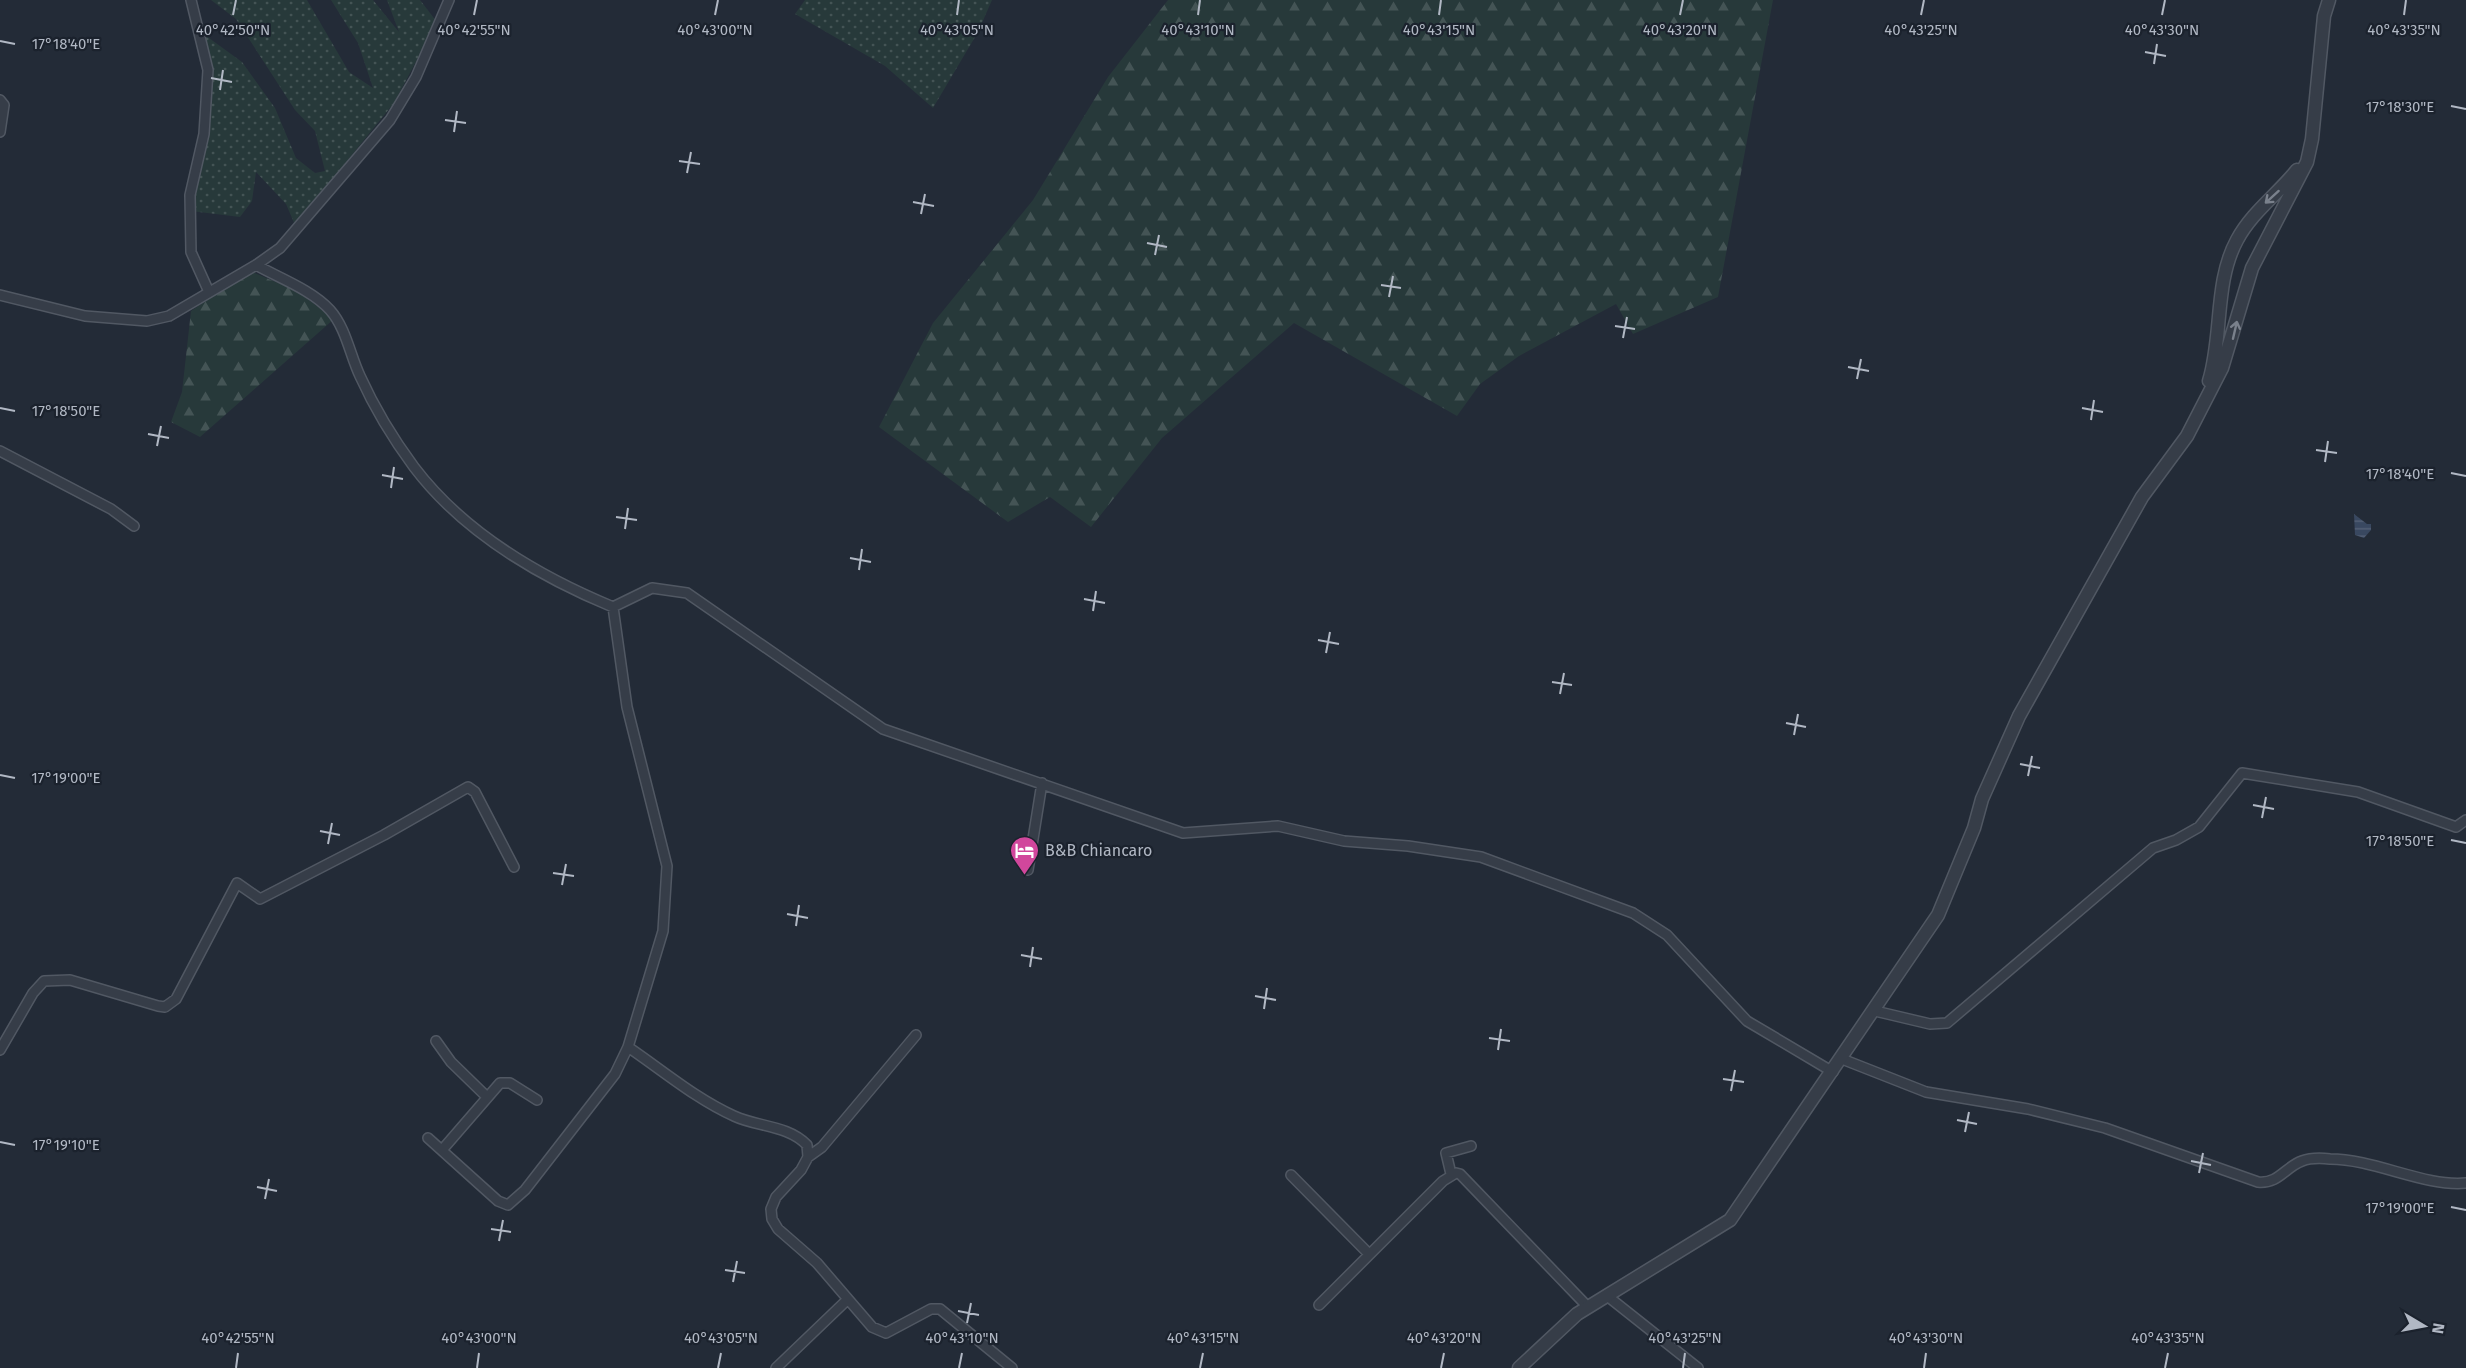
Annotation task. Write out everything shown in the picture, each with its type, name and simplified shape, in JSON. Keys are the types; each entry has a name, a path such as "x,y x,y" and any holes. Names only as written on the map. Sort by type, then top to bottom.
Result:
{"street":[{"path":"191,0 208,70 204,134 190,195 191,252 209,292"},
{"path":"0,295 85,316 147,321 169,316 256,265 280,248 390,120 416,78 449,0"},
{"path":"1519,1368 1588,1307 1730,1220 1911,958 1947,897 1982,799 2019,716 2142,497 2187,436 2229,352 2252,268 2307,162 2323,27 2329,0"},
{"path":"0,100 4,105 0,132"},
{"path":"2203,402 2218,346 2223,285 2231,251 2247,224 2293,175 2309,152"},
{"path":"256,265 320,301 330,311 338,322 360,377 414,467 465,521 503,551 567,588 613,607 652,588 687,593 883,729 1184,833 1288,827 1344,841 1408,846 1481,857 1529,873 1633,913 1647,921 1667,935 1747,1021 1833,1072"},
{"path":"0,451 111,509 134,526"},
{"path":"428,1138 498,1201 508,1205 525,1190 615,1074 628,1047 663,931 667,866 627,707 613,607"},
{"path":"1875,1011 1930,1024 1947,1023 2153,848 2176,840 2199,828 2242,773 2358,792 2456,827 2466,820"},
{"path":"1028,870 1042,783"},
{"path":"0,1050 33,993 44,981 70,980 158,1006 169,1005 176,999 237,883 260,900 384,835 468,786 475,792 514,867"},
{"path":"808,1157 822,1147 916,1035"},
{"path":"436,1041 451,1062 487,1096"},
{"path":"628,1047 735,1117 772,1127 802,1141 809,1152 808,1157 801,1170 776,1197 771,1209 772,1219 778,1229 817,1263 872,1327 883,1333 931,1309 940,1308 1012,1368"},
{"path":"1842,1059 1926,1092 2028,1109 2105,1128 2258,1182 2273,1181 2302,1161 2322,1158 2357,1160 2439,1182 2466,1183"},
{"path":"442,1150 500,1083 510,1083 537,1100"},
{"path":"1451,1174 1446,1152 1471,1146"},
{"path":"1319,1305 1451,1174 1460,1174 1588,1307"},
{"path":"1291,1175 1369,1254"},
{"path":"1606,1295 1698,1368"},
{"path":"776,1368 847,1300"}],"green space":[{"path":"211,0 307,0 349,72 373,88 358,43 331,0 373,0 399,32 387,0 420,0 437,22 394,103 295,225 286,204 256,172 252,201 240,217 191,211 208,88 198,30 242,62 275,108 296,158 315,173 325,171 315,131 295,110 236,19"},
{"path":"805,0 992,0 978,32 933,108 885,66 795,14"},
{"path":"1168,0 1773,0 1718,297 1633,334 1616,304 1519,356 1480,384 1457,416 1294,323 1162,438 1091,527 1050,497 1008,522 879,427 933,323 1033,200 1108,77"},
{"path":"250,271 297,291 334,319 200,437 171,422 182,392 191,311"}],"water":[{"path":"2354,514 2367,524 2371,524 2371,530 2364,538 2355,535"}],"place":[{"name":"B&B Chiancaro","path":"1024,876"}]}
